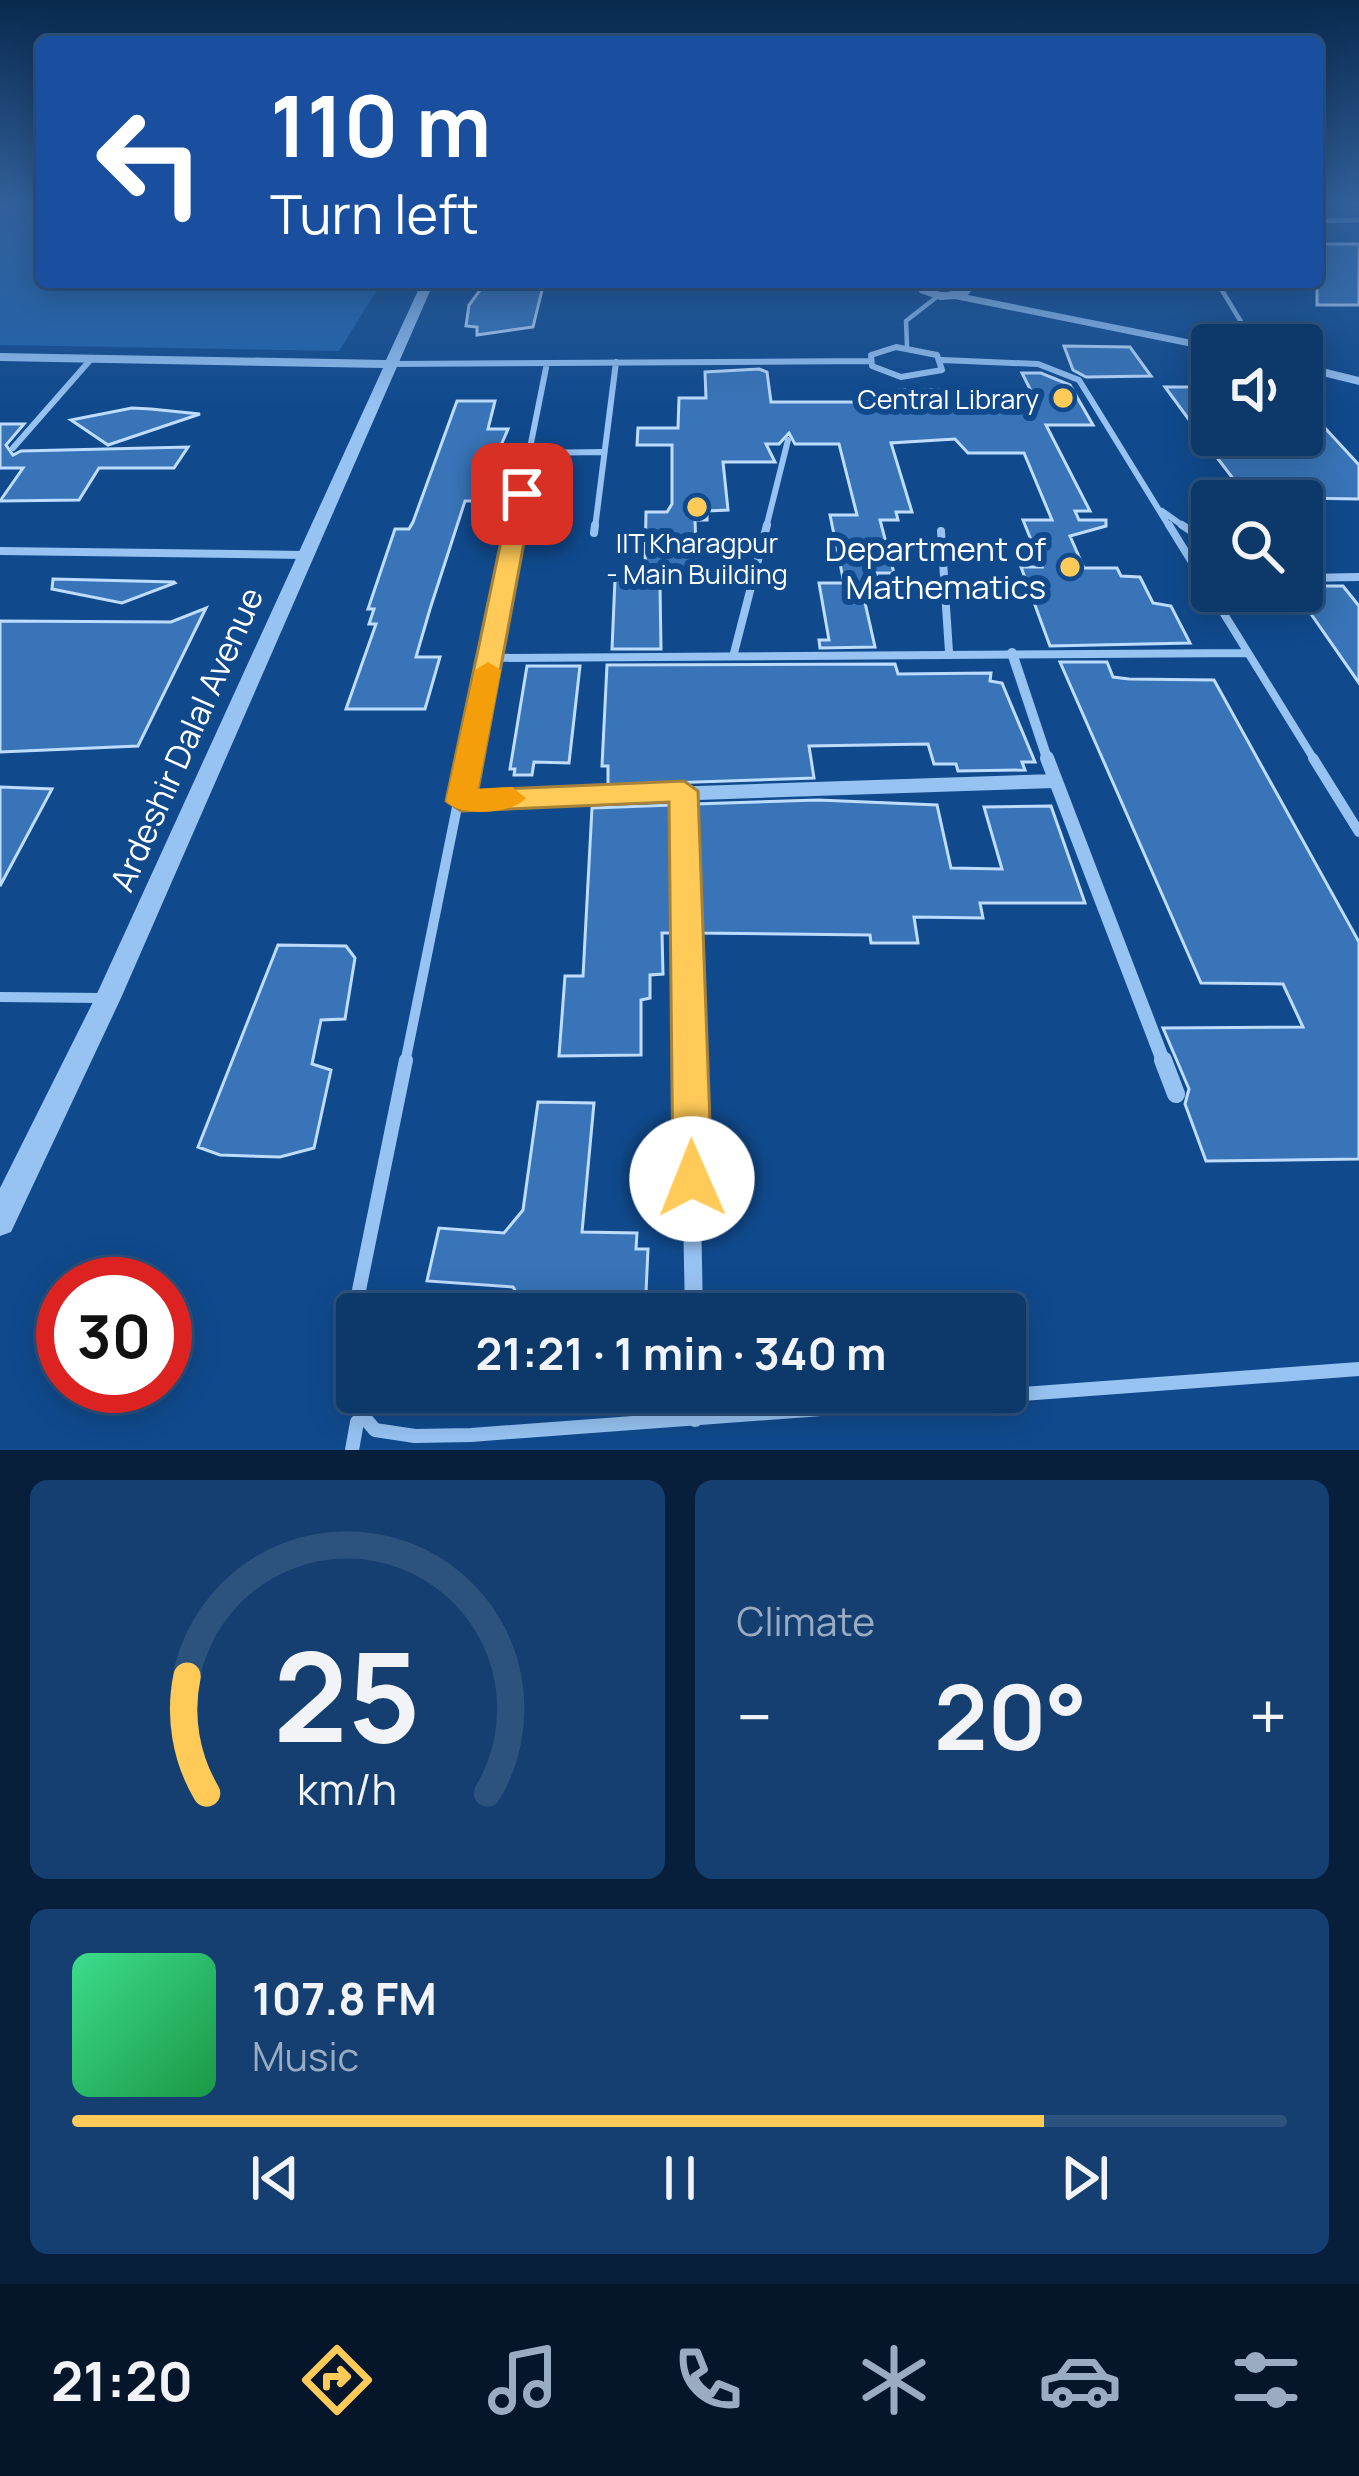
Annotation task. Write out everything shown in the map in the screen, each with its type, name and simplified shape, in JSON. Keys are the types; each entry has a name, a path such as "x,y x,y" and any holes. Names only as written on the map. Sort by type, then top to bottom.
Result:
{"street":[{"name":"Ardeshir Dalal Avenue","path":"0,1221 108,998 425,288"},
{"path":"964,288 1191,343"},
{"path":"0,357 388,364"},
{"path":"1323,372 1359,381"},
{"path":"1012,652 1054,781 1175,1094"},
{"path":"461,801 1054,781"},
{"path":"684,791 694,1293"},
{"path":"695,1413 695,1418"}],"lane":[{"path":"907,347 906,321 931,288"},
{"path":"1221,288 1242,324"},
{"path":"870,361 877,351 907,347 942,360 1037,364 1079,380 1246,653 1353,811 1359,832"},
{"path":"13,448 92,358"},
{"path":"388,364 870,361 889,375 914,378 936,374 942,360"},
{"path":"594,532 616,362"},
{"path":"352,1450 357,1422 345,1386 348,1344 547,363"},
{"path":"734,653 788,440"},
{"path":"530,453 602,452"},
{"path":"1156,506 1191,530"},
{"path":"941,531 949,652"},
{"path":"0,551 304,555"},
{"path":"1323,578 1359,577"},
{"path":"490,658 1246,653"},
{"path":"0,997 108,998"},
{"path":"357,1422 371,1432 448,1435 1359,1369"}],"shaded area":[{"path":"0,272 36,272 36,288 378,288 339,351 0,345"}],"building":[{"path":"1323,272 1359,272 1359,305 1317,305"},
{"path":"482,288 543,288 533,327 477,335 477,327 466,326 469,305"},
{"path":"1064,346 1130,347 1151,376 1086,377 1073,370"},
{"name":"IIT Kharagpur - Main Building","path":"705,372 767,372 771,402 904,402 900,390 953,390 956,399 970,403 1037,403 1022,373 1041,373 1070,385 1093,425 1046,425 1090,511 1075,511 1079,520 1106,520 1106,526 1070,536 1084,568 1117,568 1121,576 1140,577 1153,603 1171,606 1190,643 1050,646 1021,567 1042,567 1023,520 1052,520 1024,453 968,453 955,439 891,443 912,512 896,512 898,520 880,520 894,573 876,573 879,584 861,585 875,647 820,648 819,640 829,640 819,583 844,583 830,515 857,515 839,444 795,444 789,433 779,444 766,444 775,462 723,462 728,510 707,511 707,520 695,520 697,574 681,574 681,585 660,585 661,649 612,649 615,579 640,578 640,568 645,568 646,512 667,512 672,504 672,445 637,445 638,428 678,428 679,398 706,398"},
{"path":"1165,387 1191,387 1191,422"},
{"path":"457,401 495,401 488,429 508,429 477,501 465,501 430,609 416,657 440,657 425,709 346,709 376,624 369,624 374,609 368,609 395,529 409,529 413,522"},
{"path":"132,408 200,414 108,445 71,420"},
{"path":"0,424 24,424 6,445 13,455 21,451 188,447 174,468 99,468 79,500 0,501 23,468 0,468"},
{"path":"1323,426 1359,465 1359,499 1323,498 1323,480 1234,480 1216,456 1323,456"},
{"path":"53,579 175,583 122,603 52,589"},
{"path":"1323,586 1343,586 1359,606 1359,683 1310,612 1323,612"},
{"path":"206,608 138,746 0,752 0,621 171,622"},
{"path":"1060,662 1107,662 1113,677 1129,679 1214,680 1359,942 1359,1159 1206,1161 1185,1104 1189,1089 1163,1028 1303,1027 1283,984 1201,983"},
{"path":"895,664 898,674 991,673 990,681 1002,683 1035,762 1022,762 1025,770 958,771 956,764 934,764 928,744 809,746 814,778 608,785 608,766 602,766 607,665"},
{"path":"527,666 580,666 569,763 534,762 532,775 514,775 515,769 510,769"},
{"path":"0,787 52,789 0,886"},
{"path":"818,800 937,805 951,868 1002,869 984,807 1051,806 1085,903 980,903 983,918 914,917 918,943 871,943 870,935 698,933 695,804"},
{"path":"673,805 675,933 662,933 663,974 650,975 650,998 641,1000 641,1055 559,1056 565,976 583,976 592,808"},
{"path":"278,945 346,946 355,958 345,1019 321,1020 312,1064 331,1070 314,1148 280,1157 220,1155 198,1147"},
{"path":"538,1102 594,1103 582,1232 637,1233 636,1249 648,1249 646,1293 517,1293 513,1287 427,1281 439,1228 504,1233 523,1210"}],"slow traffic":[{"path":"488,670 461,801 512,798"}],"place":[{"name":"Central Library","path":"1063,398"},
{"name":"IIT Kharagpur - Main Building","path":"697,507"},
{"name":"Department of Mathematics","path":"1070,567"}],"route":[{"path":"522,494 461,801 684,791 692,1179"}]}
